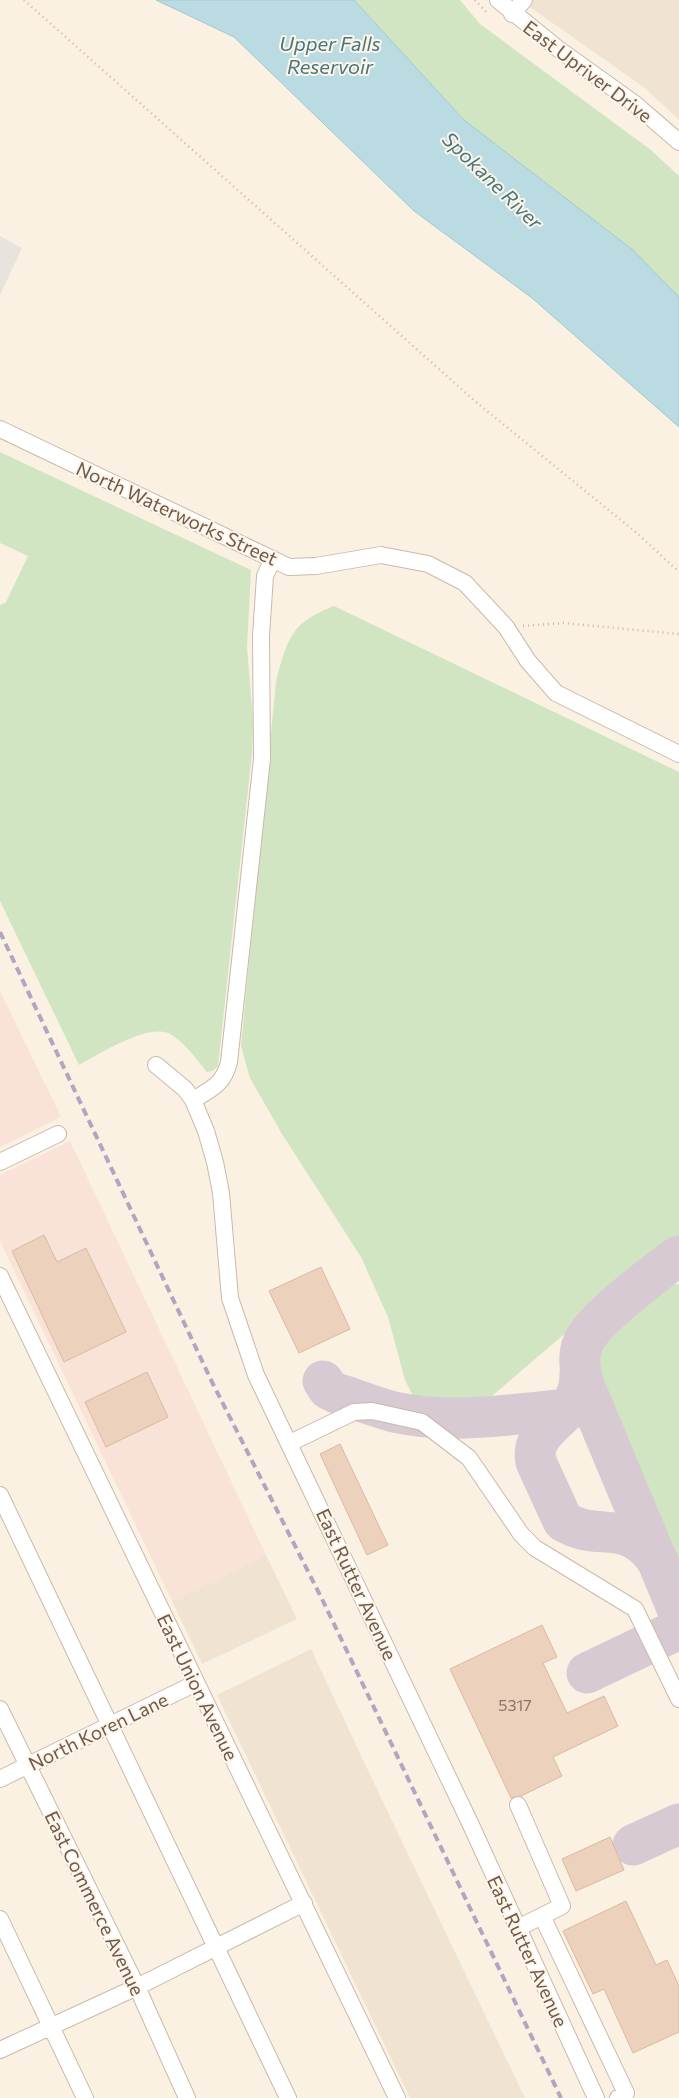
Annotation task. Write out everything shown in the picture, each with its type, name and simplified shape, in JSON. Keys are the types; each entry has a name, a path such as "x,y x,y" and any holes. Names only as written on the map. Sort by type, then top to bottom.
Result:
{"street":[{"name":"East Upriver Drive","path":"498,0 512,14 635,104 679,142"},
{"path":"512,14 524,0"},
{"name":"North Waterworks Street","path":"0,429 289,567 316,566 380,555 428,564 465,584 506,627 528,661 556,693 679,754"},
{"path":"193,1100 218,1086 224,1077 229,1062 262,759 261,636 264,584 265,576 273,559"},
{"name":"East Rutter Avenue","path":"156,1066 175,1079 193,1100 215,1162 222,1201 230,1298 256,1375 290,1443 596,2098"},
{"path":"0,1162 58,1134"},
{"name":"East Union Avenue","path":"0,1276 397,2098"},
{"path":"290,1443 354,1412 372,1411 422,1422 469,1458 521,1534 535,1548 635,1609 679,1699"},
{"path":"0,1495 288,2098"},
{"name":"North Koren Lane","path":"0,1779 196,1683"},
{"name":"East Commerce Avenue","path":"0,1709 137,1987 187,2098"},
{"path":"518,1805 562,1906 518,1928"},
{"path":"0,2050 137,1987 304,1903"},
{"path":"542,1916 626,2093 618,2098"},
{"path":"0,1919 85,2098"}],"path":[{"path":"24,0 476,402 638,534 679,572"},
{"path":"506,627 563,623 679,634"}],"shaded area":[{"path":"520,0 679,0 679,120 645,88"},
{"path":"0,236 22,248 0,295"},
{"path":"0,991 61,1117 0,1147"},
{"path":"70,1141 266,1555 172,1601 0,1241 0,1175"},
{"path":"266,1555 297,1619 202,1664 172,1601"},
{"path":"311,1649 525,2098 410,2098 217,1695"}],"green space":[{"path":"354,0 460,0 480,24 651,150 679,176 679,297 633,250 464,120"},
{"path":"0,452 251,570 247,648 253,720 252,753 218,1066 213,1071 207,1072 182,1043 172,1035 163,1032 138,1035 79,1065 0,901 0,605 6,602 28,556 0,543"},
{"path":"334,606 679,772 679,1236 485,1402 475,1405 417,1404 405,1380 388,1317 361,1257 282,1134 250,1078 241,1046 276,681 288,643 299,626 319,612"},
{"path":"679,1284 679,1582 591,1372 590,1364 591,1352 595,1341 660,1286"}],"water":[{"name":"Upper Falls Reservoir","path":"156,0 354,0 464,120 633,250 679,297 679,427 532,298 414,211 234,37"}],"building":[{"path":"44,1235 57,1262 86,1248 126,1332 64,1362 12,1251"},
{"path":"321,1267 350,1329 299,1353 269,1291"},
{"path":"147,1372 168,1417 106,1447 85,1402"},
{"path":"340,1444 388,1545 367,1555 320,1454"},
{"path":"542,1625 557,1657 543,1663 567,1713 604,1696 618,1726 553,1757 562,1776 521,1796 511,1798 450,1669"},
{"path":"610,1837 624,1870 576,1891 562,1859"},
{"path":"626,1901 656,1965 667,1960 679,1986 679,2032 633,2053 604,1989 593,1994 563,1931"}],"taxiway":[{"path":"679,1256 609,1311 589,1333 581,1348 580,1359 580,1370 584,1385 679,1613"},
{"path":"580,1373 578,1389 573,1401 540,1439 536,1449 536,1462 563,1521 589,1531 624,1535 636,1539 647,1548 659,1563"},
{"path":"323,1381 328,1389 336,1393 387,1410 416,1416 460,1418 504,1416 570,1409"},
{"path":"587,1673 679,1629"},
{"path":"633,1845 679,1824"}],"railway":[{"path":"0,932 212,1382 322,1599 561,2098"}],"water label":[{"name":"Spokane River","path":"493,180"}]}
